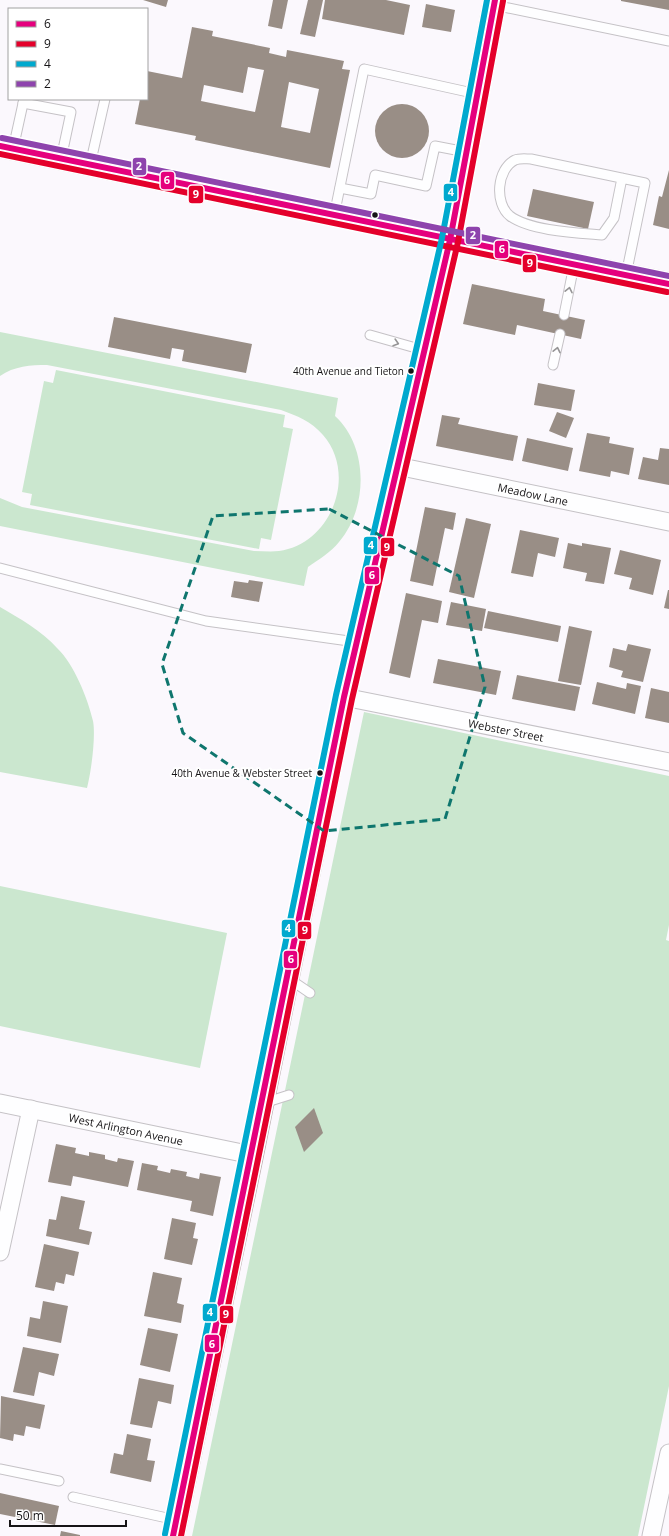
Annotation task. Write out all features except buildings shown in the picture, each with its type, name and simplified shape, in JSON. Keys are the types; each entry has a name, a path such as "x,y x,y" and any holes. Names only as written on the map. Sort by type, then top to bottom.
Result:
{"main road":[{"path":"174,1528 252,1155 344,697 423,350 450,240 494,2"},
{"path":"7,148 669,284"}],"street":[{"name":"Meadow Lane","path":"397,466 669,522"},
{"name":"Webster Street","path":"344,697 669,762"},
{"name":"West Arlington Avenue","path":"0,1102 252,1155"},
{"path":"0,1252 2,1232 32,1109"},
{"path":"651,1536 669,1453"}],"lane":[{"path":"494,2 669,41"},
{"path":"334,216 364,69 477,94"},
{"path":"90,165 105,100"},
{"path":"7,148 23,101 70,112 61,159"},
{"path":"340,188 371,194 375,175 426,186 434,146 466,152"},
{"path":"622,178 614,218 602,235 569,232 523,222 509,215 502,204 499,187 504,172 515,160 521,158 645,182 626,275"},
{"path":"564,315 574,265"},
{"path":"553,365 560,334"},
{"path":"370,335 423,350"},
{"path":"0,568 206,620 357,642"},
{"path":"288,978 310,993"},
{"path":"262,1104 289,1095"},
{"path":"0,1469 59,1482"},
{"path":"73,1497 174,1528"}],"highlighted area":[{"path":"329,509 459,576 485,687 445,819 324,831 183,733 162,664 213,516"}],"green space":[{"path":"0,332 338,398 335,416 346,429 354,444 359,461 361,478 355,512 349,528 332,549 308,567 304,586 0,526 0,498 22,507 254,551 279,551 297,546 313,536 325,522 334,505 338,487 338,469 333,451 323,435 314,426 304,420 281,410 47,365 17,368 0,376"},
{"path":"56,370 285,415 283,427 293,429 271,540 261,538 259,549 30,505 32,494 22,492 44,381 53,383"},
{"path":"0,607 30,625 51,642 69,663 80,682 91,712 94,728 93,754 87,788 0,772"},
{"path":"364,712 669,776 669,925 666,940 669,941 669,1386 638,1536 192,1536"},
{"path":"0,886 227,933 200,1068 0,1026"}],"transit line":[{"name":"4","path":"165,1534 336,695 442,238 487,0"},
{"name":"6","path":"173,1536 344,697 450,240 495,0"},
{"name":"9","path":"181,1536 352,699 458,242 503,1"},
{"name":"2","path":"2,138 669,276"},
{"name":"6","path":"0,146 669,284"},
{"name":"9","path":"0,154 667,292"}],"place":[{"name":"40th Avenue and Tieton","path":"411,371"},
{"name":"40th Avenue & Webster Street","path":"320,773"}]}
